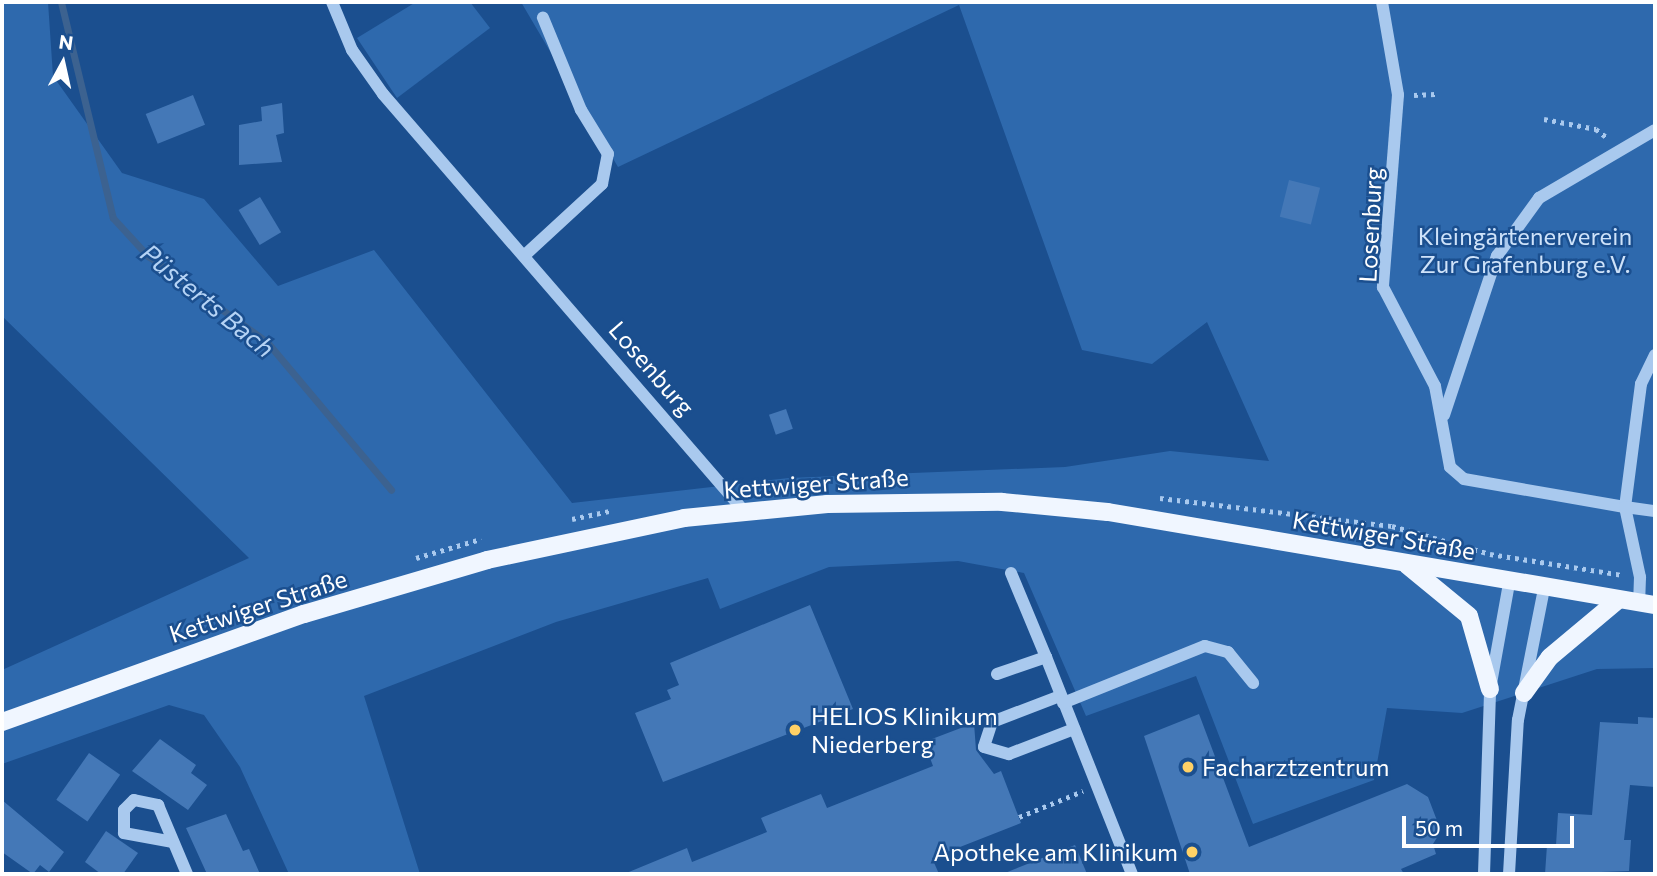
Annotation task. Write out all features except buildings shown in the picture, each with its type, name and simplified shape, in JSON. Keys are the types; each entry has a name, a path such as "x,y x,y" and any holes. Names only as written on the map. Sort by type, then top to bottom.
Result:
{"main road":[{"name":"Kettwiger Straße","path":"2,722 304,614 488,560 626,527 744,511 909,501 1056,507 1647,604"},
{"path":"1404,563 1469,616 1490,689"},
{"path":"1524,693 1550,657 1618,600"}],"street":[{"name":"Losenburg","path":"332,2 352,50 383,94 526,255 744,511"},
{"name":"Losenburg","path":"1382,2 1398,95 1382,287 1435,386 1443,417 1450,467 1464,479 1655,511"},
{"path":"526,255 602,184 608,154 581,110 543,18"},
{"path":"1443,417 1497,256 1539,198 1620,147 1655,130"},
{"path":"1647,604 1625,507 1641,384 1655,355"},
{"path":"1011,573 1132,874"},
{"path":"1484,874 1490,689 1509,583"},
{"path":"1509,874 1524,693 1544,589"},
{"path":"1074,729 1009,754 984,747 992,722 1205,646 1228,652 1253,683"},
{"path":"997,674 1046,657"},
{"path":"173,842 124,833 124,810 145,799 158,805 187,874"}],"path":[{"path":"1405,95 1434,94"},
{"path":"1544,119 1596,129 1620,147"},
{"path":"1153,498 1380,525 1490,554 1640,577"},
{"path":"566,520 618,509"},
{"path":"411,559 485,538"},
{"path":"1019,817 1097,786"}],"green space":[{"name":"Kleingärtenerverein Zur Grafenburg e.V.","path":"2,2 48,2 53,76 122,173 204,199 278,286 374,250 572,503 789,478 1065,467 1170,451 1269,461 1207,322 1152,364 1082,350 959,5 618,167 521,2 1655,2 1655,668 1597,669 1462,713 1387,708 1374,780 1253,824 1196,676 1086,716 1024,573 958,561 829,567 720,609 708,578 556,622 364,696 420,874 289,874 240,767 204,715 169,705 2,764 2,670 249,558 2,316"},
{"path":"416,2 470,2 490,28 397,98 357,38"}],"waterway":[{"name":"Püsterts Bach","path":"61,2 113,218 148,256 267,342 391,490"}],"place":[{"name":"HELIOS Klinikum Niederberg","path":"795,730"},
{"name":"Facharztzentrum","path":"1188,767"},
{"name":"Apotheke am Klinikum","path":"1192,852"}]}
